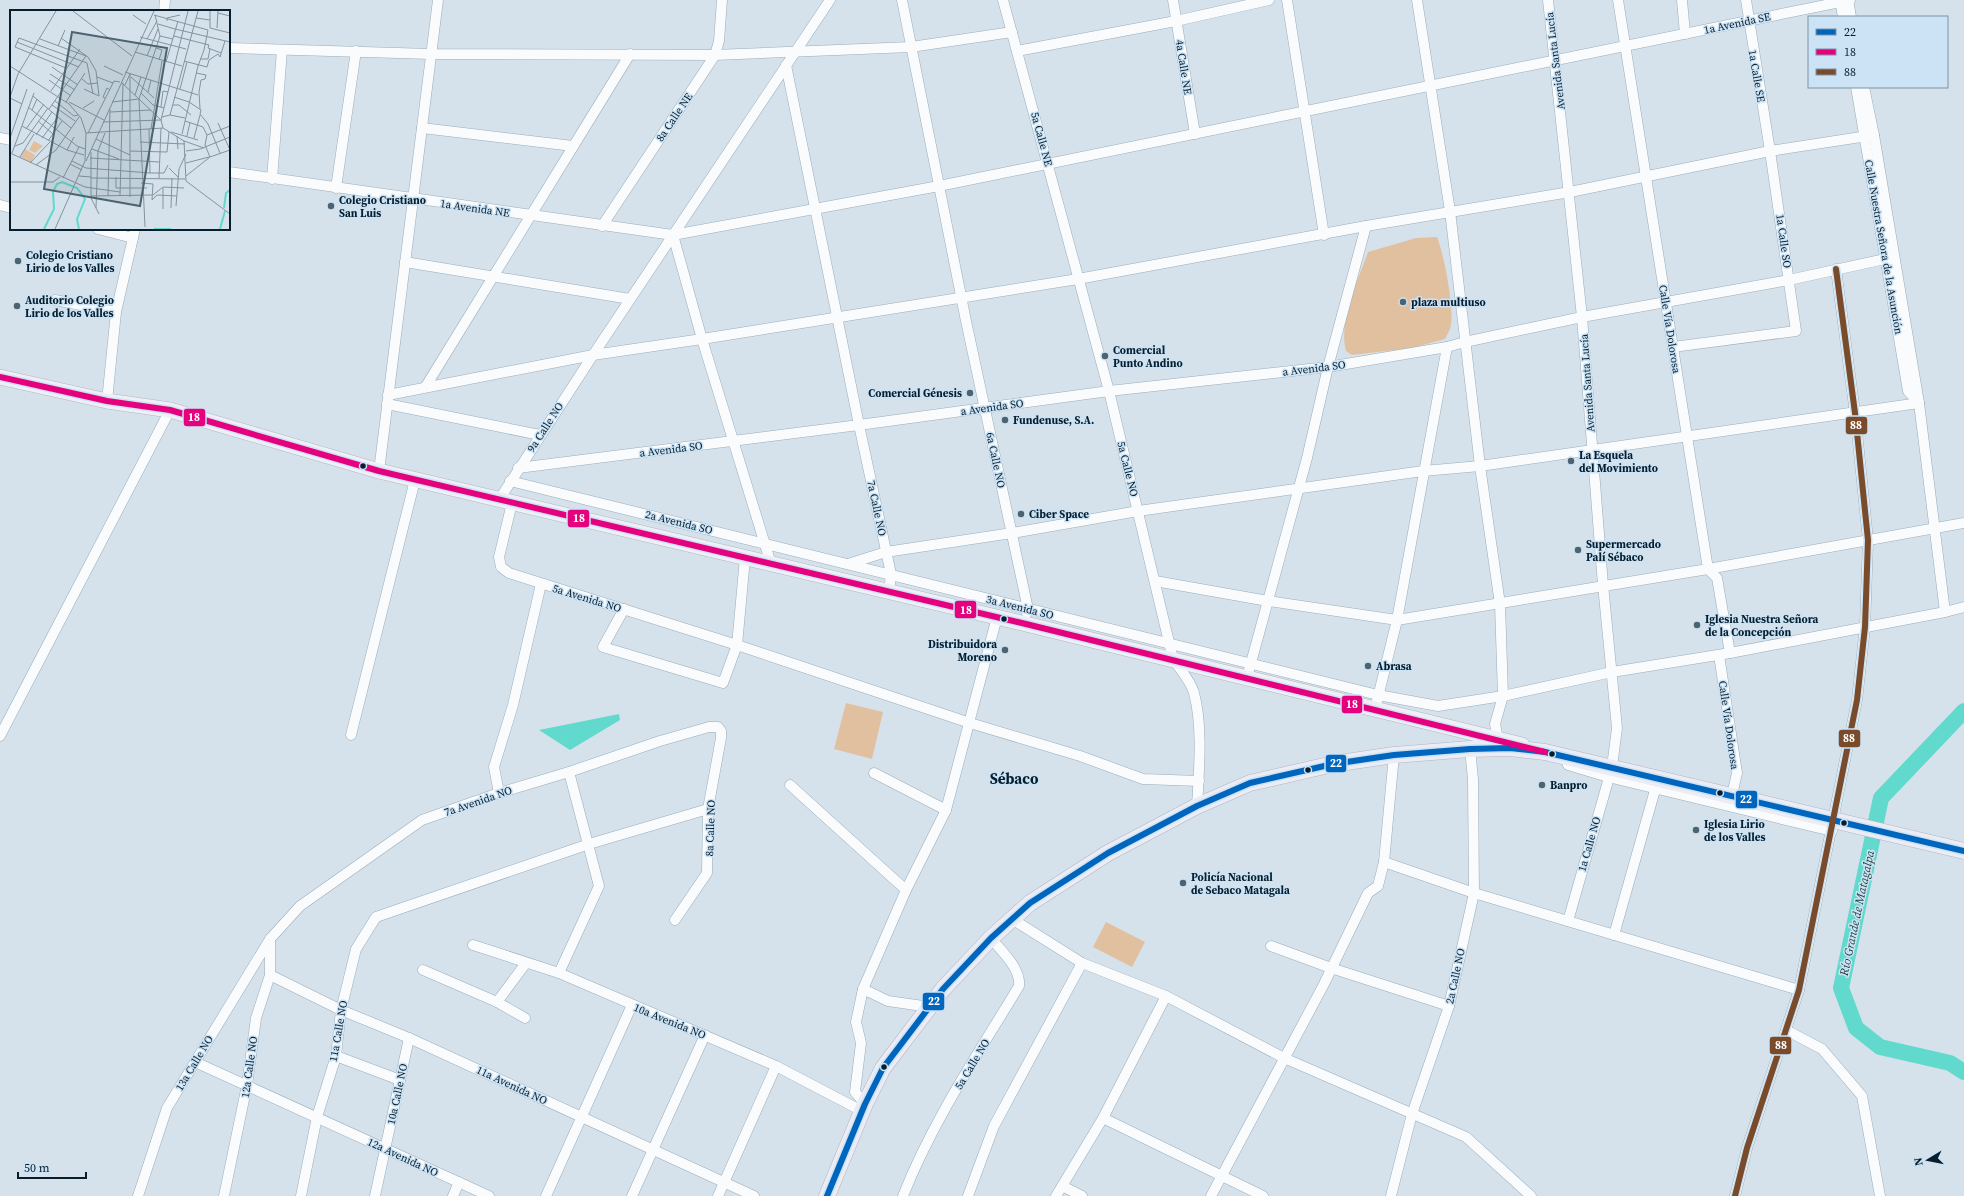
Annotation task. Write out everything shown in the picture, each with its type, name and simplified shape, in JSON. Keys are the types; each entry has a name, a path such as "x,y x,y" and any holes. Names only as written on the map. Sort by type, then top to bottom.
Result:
{"highway":[{"path":"827,1196 863,1108 883,1068 943,989 991,938 1030,903 1108,853 1197,806 1250,783 1333,764 1394,755 1470,749 1510,748 1545,752 1610,772 1657,783 1732,795 1837,824 1918,839 1964,851"}],"main road":[{"path":"0,377 106,401 170,410 379,471 415,480 1173,659 1248,670 1374,710 1498,739 1545,752"}],"street":[{"path":"164,10 165,0"},
{"path":"379,471 438,0"},
{"name":"8a Calle NE","path":"602,226 715,55 719,41 722,0"},
{"name":"9a Calle NO","path":"506,501 510,481 518,468 830,0"},
{"name":"6a Calle NO","path":"902,0 961,297 1028,608 1026,624"},
{"name":"5a Calle NE","path":"1003,0 1049,164 1078,279"},
{"name":"4a Calle NE","path":"1173,0 1195,134"},
{"path":"1017,51 1269,0"},
{"path":"1287,0 1324,235"},
{"path":"1416,0 1450,211 1480,466 1500,604 1503,696 1495,724 1498,739"},
{"name":"Avenida Santa Lucía","path":"1548,0 1570,192 1582,317 1603,585 1617,728 1610,772"},
{"name":"Calle Vía Dolorosa","path":"1618,0 1708,569 1717,578 1737,772 1732,795"},
{"path":"1682,0 1685,34"},
{"name":"1a Calle SE","path":"1746,0 1748,21 1770,151"},
{"path":"1843,16 1845,1"},
{"path":"1845,1 1851,16"},
{"name":"1a Avenida SE","path":"1625,46 1748,21 1808,4 1845,1"},
{"path":"230,48 431,54 715,55 795,53 911,47 1012,32"},
{"path":"1555,60 1625,46"},
{"path":"272,179 282,50"},
{"path":"336,188 356,51"},
{"path":"426,386 630,54"},
{"name":"1a Avenida NE","path":"230,172 673,235 939,186 1555,60"},
{"name":"7a Calle NO","path":"786,66 891,574 889,592"},
{"name":"Calle Nuestra Señora de la Asunción","path":"1856,88 1870,136"},
{"name":"Calle Nuestra Señora de la Asunción","path":"1864,88 1870,136 1890,257 1919,403 1946,612"},
{"path":"422,128 573,146"},
{"path":"388,399 426,386 593,355 702,340 1078,279 1450,211 1646,178 1770,151 1870,136"},
{"path":"0,138 10,140"},
{"name":"1a Calle SO","path":"1673,348 1796,331 1790,280 1770,151"},
{"path":"0,205 10,208"},
{"path":"1248,670 1299,489 1328,367 1366,226"},
{"path":"106,401 116,312 134,233 107,230"},
{"path":"673,235 702,340 772,564"},
{"name":"a Avenida SO","path":"518,468 859,425 1109,391 1328,367 1447,347 1582,317 1790,280 1890,257"},
{"path":"405,262 630,299"},
{"path":"1735,1196 1747,1148 1799,990 1837,824 1857,700 1865,627 1868,540 1855,412 1836,269"},
{"name":"5a Calle NO","path":"1078,279 1109,391 1173,659 1194,692 1198,723 1199,781 1197,806"},
{"path":"55,300 116,312"},
{"path":"1374,710 1397,620 1422,471 1447,347"},
{"path":"388,399 540,435"},
{"path":"848,564 886,552 1012,533 1138,510 1422,471 1480,466 1919,403"},
{"path":"0,736 170,410"},
{"path":"351,735 415,480"},
{"name":"2a Avenida SO","path":"510,481 848,564"},
{"name":"5a Avenida NO","path":"506,501 499,557 501,567 509,573 737,645 970,723 1080,756 1143,779 1199,781"},
{"path":"1155,581 1268,601 1397,620 1500,604 1603,585 1708,569 1964,522"},
{"path":"624,609 603,648 723,683 737,645 745,558"},
{"name":"3a Avenida SO","path":"848,564 1169,643 1248,670 1438,706 1503,696 1612,672 1725,654 1946,612 1964,607"},
{"path":"499,793 494,767 513,705 541,584"},
{"path":"863,1108 855,1092 861,1043 856,1022 863,989 906,890 946,810 998,617"},
{"name":"7a Avenida NO","path":"270,939 300,906 422,820 499,793 569,772 660,741 709,727 718,727"},
{"name":"8a Calle NO","path":"675,920 707,873 708,809 721,738 721,731 718,727"},
{"name":"2a Calle NO","path":"1391,1196 1412,1114 1449,1006 1474,893 1473,779 1470,749"},
{"path":"1211,1196 1223,1176 1331,968 1368,893 1378,886 1384,862 1394,755"},
{"path":"559,973 599,886 569,772"},
{"name":"1a Calle NO","path":"1568,921 1610,772"},
{"path":"874,773 946,810"},
{"path":"1614,936 1657,783 1837,824"},
{"path":"790,784 906,890"},
{"path":"589,844 708,809"},
{"name":"11a Calle NO","path":"300,1196 317,1117 336,1056 341,1010 356,949 376,917 589,844"},
{"path":"1384,862 1474,893 1799,990"},
{"path":"1012,919 1082,962 1166,996 1284,1058 1466,1137 1531,1196"},
{"name":"5a Calle NO","path":"902,1196 914,1166 933,1130 1019,986 1020,980 1017,972 991,938"},
{"name":"12a Calle NO","path":"224,1196 247,1085 256,1018 270,975 270,939"},
{"name":"13a Calle NO","path":"138,1196 167,1108 270,939"},
{"name":"10a Avenida NO","path":"473,945 559,973 776,1066 863,1108"},
{"path":"1271,946 1331,968 1449,1006"},
{"path":"497,1002 526,962"},
{"path":"968,1196 994,1126 1082,962"},
{"path":"423,970 497,1002 525,1018"},
{"name":"11a Avenida NO","path":"270,975 341,1010 409,1038 754,1196"},
{"path":"863,989 888,1001 930,1007"},
{"path":"1056,1196 1103,1118 1166,996"},
{"path":"546,1196 632,1005"},
{"path":"1786,1030 1822,1049 1862,1096 1880,1196"},
{"path":"632,1196 704,1035"},
{"name":"10a Calle NO","path":"375,1196 409,1038"},
{"path":"336,1056 400,1080"},
{"name":"12a Avenida NO","path":"195,1062 489,1196"},
{"path":"718,1196 776,1066"},
{"path":"1103,1118 1263,1196"},
{"path":"454,1196 459,1182"},
{"path":"1062,1186 1082,1196"}],"shaded area":[{"path":"1437,237 1450,294 1452,317 1451,325 1445,339 1412,348 1352,355 1346,351 1344,340 1347,314 1350,301 1368,252 1416,238"},
{"path":"846,703 883,712 872,759 834,749"},
{"path":"619,714 620,720 570,750 539,730"},
{"path":"1106,922 1145,942 1132,967 1093,947"}],"waterway":[{"name":"Río Grande de Matagalpa","path":"1964,711 1881,798 1841,988 1856,1028 1880,1047 1950,1063 1964,1072"}],"transit line":[{"name":"88","path":"1735,1196 1747,1148 1799,990 1857,700 1865,627 1868,540 1855,413 1836,269"},
{"name":"18","path":"0,377 107,401 170,410 379,471 1026,624 1545,752"},
{"name":"22","path":"827,1196 865,1104 883,1068 943,989 991,938 1030,903 1108,853 1197,806 1250,783 1333,764 1394,755 1470,749 1510,748 1545,752 1964,851"}],"place":[{"name":"Colegio Cristiano San Luis","path":"331,206"},
{"name":"Colegio Cristiano Lirio de los Valles","path":"18,261"},
{"name":"plaza multiuso","path":"1403,302"},
{"name":"Auditorio Colegio Lirio de los Valles","path":"17,306"},
{"name":"Comercial Punto Andino","path":"1105,356"},
{"name":"Comercial Génesis","path":"970,393"},
{"name":"Fundenuse, S.A.","path":"1005,420"},
{"name":"La Esquela del Movimiento","path":"1571,461"},
{"name":"Ciber Space","path":"1021,514"},
{"name":"Supermercado Palí Sébaco","path":"1578,550"},
{"name":"Iglesia Nuestra Señora de la Concepción","path":"1697,625"},
{"name":"Distribuidora Moreno","path":"1005,650"},
{"name":"Abrasa","path":"1368,666"},
{"name":"Banpro","path":"1542,785"},
{"name":"Iglesia Lirio de los Valles","path":"1696,830"},
{"name":"Policía Nacional de Sebaco Matagala","path":"1183,883"}],"district":[{"name":"Sébaco","path":"1014,779"}]}
